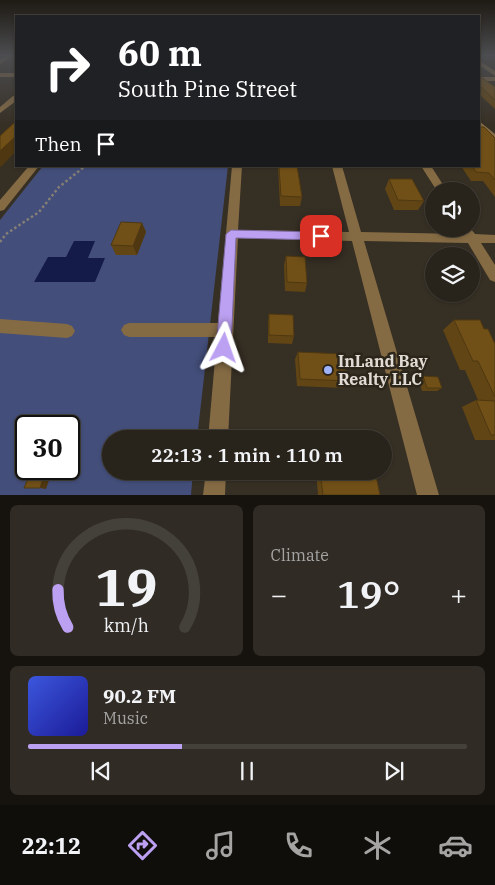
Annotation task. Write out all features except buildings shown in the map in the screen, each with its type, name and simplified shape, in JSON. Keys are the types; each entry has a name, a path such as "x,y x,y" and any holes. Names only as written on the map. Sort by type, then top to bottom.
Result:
{"street":[{"path":"0,111 15,99"},
{"path":"480,124 495,139"},
{"path":"0,208 33,167"},
{"path":"219,430 237,167"},
{"path":"337,167 428,495"},
{"path":"427,167 436,182"},
{"path":"231,234 425,235"},
{"path":"480,236 495,239"},
{"path":"470,237 495,276"},
{"path":"0,326 67,330"},
{"path":"129,330 225,330"},
{"path":"214,495 215,480"}],"path":[{"path":"0,242 6,234 38,212 59,187 73,178 84,167"}],"shaded area":[{"path":"42,167 228,167 198,430 102,430 102,480 192,480 191,495 0,495 0,220"},
{"path":"74,241 95,241 88,258 105,258 95,282 34,282 48,257 66,257"}],"place":[{"name":"InLand Bay Realty LLC","path":"328,370"}],"route":[{"path":"224,348 231,234 321,236"}]}
